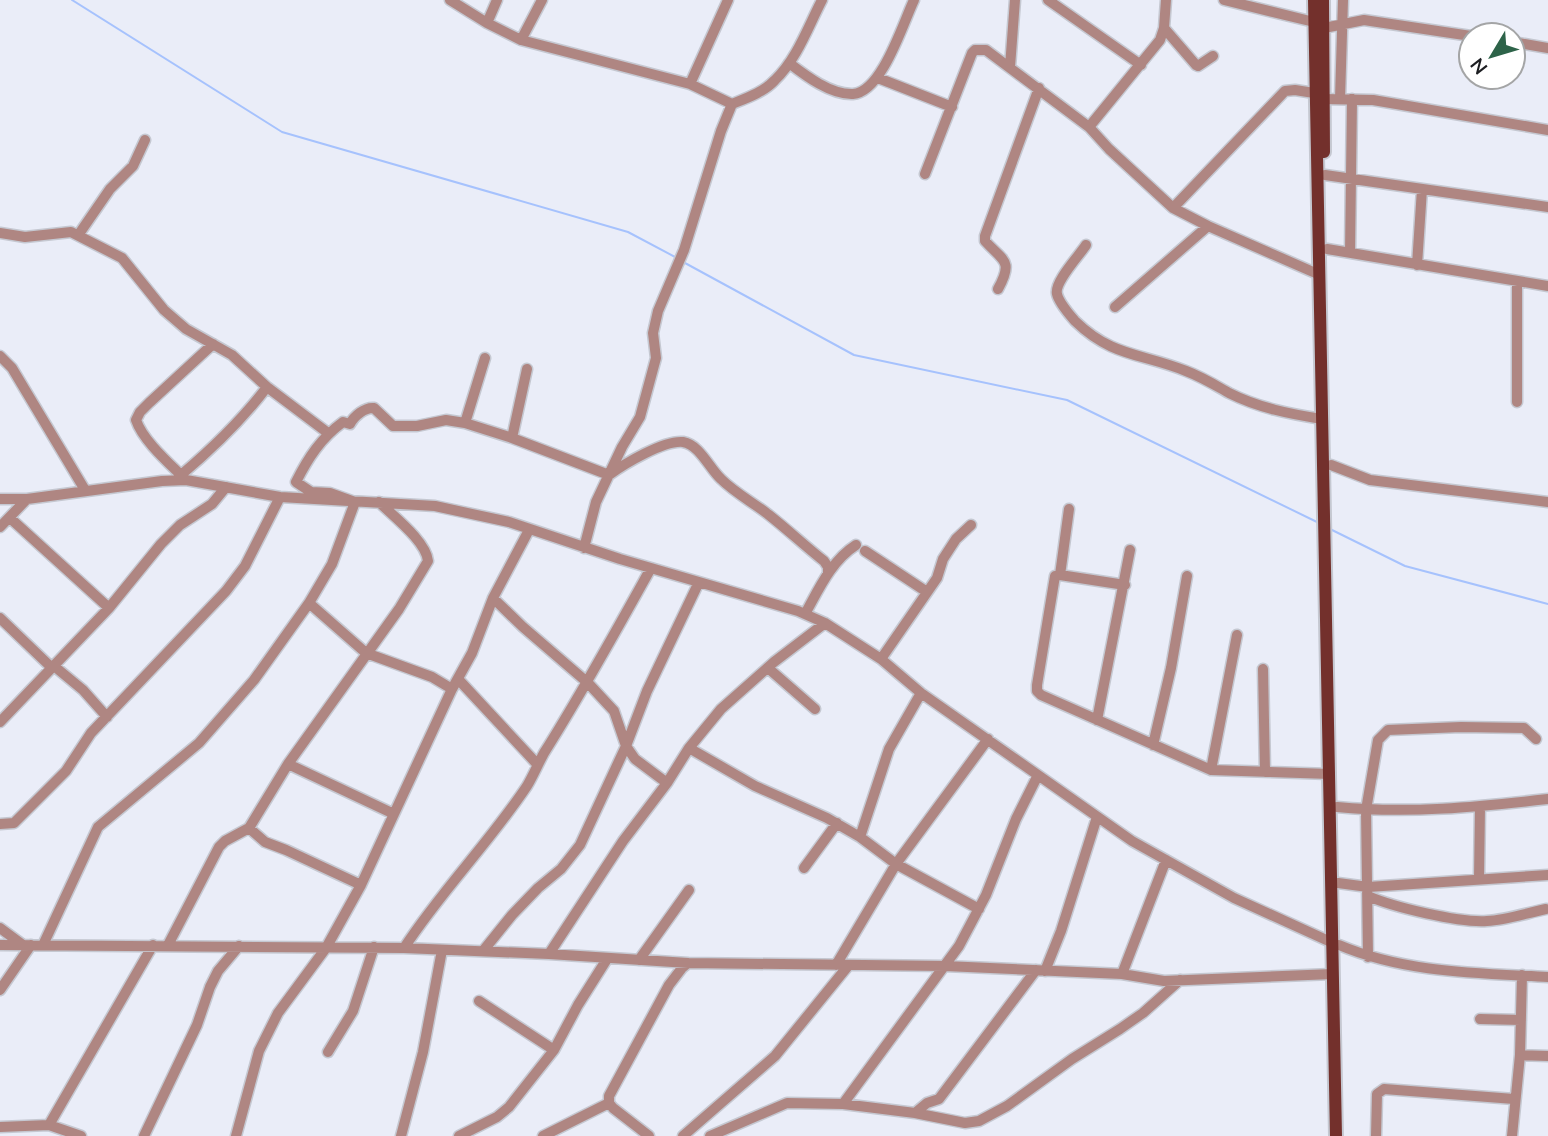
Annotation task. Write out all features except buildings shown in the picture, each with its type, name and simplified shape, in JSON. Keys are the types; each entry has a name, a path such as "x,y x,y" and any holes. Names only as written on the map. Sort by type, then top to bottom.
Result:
{"main road":[{"path":"1314,0 1319,25"},
{"path":"1323,0 1319,25 1320,275 1339,1097 1336,1136"},
{"path":"1319,96 1325,175 1337,807 1338,883 1333,974 1343,1136"}],"street":[{"path":"450,0 521,40 690,84 732,104"},
{"path":"487,23 497,0"},
{"path":"521,40 542,0"},
{"path":"690,84 728,0"},
{"path":"584,548 596,502 640,417 656,358 653,333 658,311 684,250 732,104 774,82 789,63 822,0"},
{"path":"789,63 808,78 850,94 859,93 878,78 914,0"},
{"path":"1010,67 1015,0"},
{"path":"1048,0 1141,65"},
{"path":"1089,127 1160,40 1164,28 1166,0 1159,0"},
{"path":"1224,0 1319,25 1364,20 1457,34"},
{"path":"1340,99 1343,0"},
{"path":"1164,28 1196,65 1213,57"},
{"path":"1527,44 1548,48"},
{"path":"925,174 975,50 986,50 1089,127 1173,208 1320,275"},
{"path":"878,78 951,107"},
{"path":"998,289 1005,276 1006,264 985,241 985,236 1039,88"},
{"path":"1173,208 1285,91 1295,90 1340,99 1373,100 1548,130"},
{"path":"1350,253 1352,99"},
{"path":"79,234 110,189 134,166 145,140"},
{"path":"1325,175 1548,207"},
{"path":"1417,265 1422,189"},
{"path":"1115,307 1208,226"},
{"path":"0,233 25,237 71,232 122,258 164,310 186,328 232,355 267,387 328,433"},
{"path":"1086,244 1057,285 1057,295 1070,315 1101,343 1127,355 1205,378 1230,393 1278,412 1322,419"},
{"path":"1326,249 1548,286"},
{"path":"1517,281 1517,402"},
{"path":"184,478 165,460 136,420 149,402 214,344"},
{"path":"0,356 12,368 85,490"},
{"path":"465,424 485,358"},
{"path":"512,438 527,369"},
{"path":"184,478 248,412 267,387"},
{"path":"355,502 330,493 311,492 296,482 307,460 328,433 343,422 350,424 352,419 371,407 393,426 417,426 446,420 465,424 512,438 608,475"},
{"path":"608,475 663,447 677,442 686,443 694,447 721,479 824,561 828,573"},
{"path":"1331,465 1370,480 1548,502"},
{"path":"1,498 27,499 184,478 280,497 435,506 509,522 584,548 805,614 825,623 881,659 921,693 1132,841 1234,898 1336,944 1368,957 1456,972 1548,977"},
{"path":"0,722 109,608 161,544 180,525 212,504 226,486"},
{"path":"0,824 13,824 32,807 66,771 91,733 226,591 245,566 280,497"},
{"path":"0,527 27,499"},
{"path":"43,945 98,827 199,743 254,680 309,603 332,564 355,502"},
{"path":"168,945 219,847 249,828 288,764 399,609 428,561 428,554 421,544 379,502"},
{"path":"1069,509 1060,575 1125,585"},
{"path":"10,518 109,608"},
{"path":"881,659 937,578 943,559 956,539 971,525"},
{"path":"236,1136 259,1051 278,1013 326,948 360,885 485,623 493,598 529,530"},
{"path":"805,614 828,573 845,552 860,548 927,592"},
{"path":"1097,720 1130,550"},
{"path":"404,948 421,921 529,783 537,764 588,682 651,568"},
{"path":"1055,576 1037,691 1041,695 1211,770 1330,774"},
{"path":"1153,745 1171,668 1187,576"},
{"path":"483,951 512,915 561,869 575,852 626,746 647,691 699,582"},
{"path":"493,598 588,682 614,711 626,746 635,759 667,783"},
{"path":"309,603 366,653 432,677 452,689"},
{"path":"0,618 53,667 83,690 107,717"},
{"path":"549,954 623,841 720,709 825,623"},
{"path":"1211,770 1237,635"},
{"path":"768,668 816,709"},
{"path":"1263,669 1265,772"},
{"path":"458,679 537,764"},
{"path":"860,836 889,749 921,693"},
{"path":"1368,957 1367,810 1378,740 1388,730 1461,727 1527,729 1536,739"},
{"path":"836,965 896,864 988,739"},
{"path":"689,748 755,786 837,823 860,836 896,864 979,909"},
{"path":"288,764 394,814"},
{"path":"843,1104 945,966 979,909 1016,819 1038,775"},
{"path":"749,797 755,786"},
{"path":"1337,807 1367,810 1480,807 1548,799"},
{"path":"1479,878 1480,807"},
{"path":"915,1113 927,1103 939,1099 1041,971 1061,931 1097,817"},
{"path":"804,867 837,823"},
{"path":"249,828 276,847 360,885"},
{"path":"1122,974 1166,860"},
{"path":"1368,891 1479,878 1548,875"},
{"path":"1338,883 1368,891 1387,905 1459,919 1486,921 1546,909"},
{"path":"639,960 689,890"},
{"path":"0,928 28,945"},
{"path":"0,945 374,947 688,963 945,966 1122,974 1152,981 1333,974"},
{"path":"0,990 28,945"},
{"path":"49,1125 153,945"},
{"path":"144,1136 197,1025 210,986 218,971 239,946"},
{"path":"328,1052 353,1011 374,947"},
{"path":"401,1136 422,1052 442,950"},
{"path":"459,1136 505,1111 554,1050 578,1004 607,959"},
{"path":"649,1136 609,1102 609,1096 669,985 688,963"},
{"path":"683,1136 775,1056 848,966"},
{"path":"1512,1136 1520,1055 1522,975"},
{"path":"710,1136 787,1103 843,1104 915,1113 965,1123 979,1121 1007,1106 1072,1059 1143,1013 1181,980"},
{"path":"479,1002 554,1050"},
{"path":"1480,1019 1521,1020"},
{"path":"1520,1055 1548,1056"},
{"path":"1376,1136 1377,1094 1384,1089 1514,1099"},
{"path":"543,1136 609,1102"},
{"path":"0,1127 49,1125 81,1136"}],"waterway":[{"path":"72,0 282,132 628,232 677,258"},
{"path":"685,263 854,355 1067,400 1319,523"},
{"path":"1330,529 1405,566 1548,604"}]}
